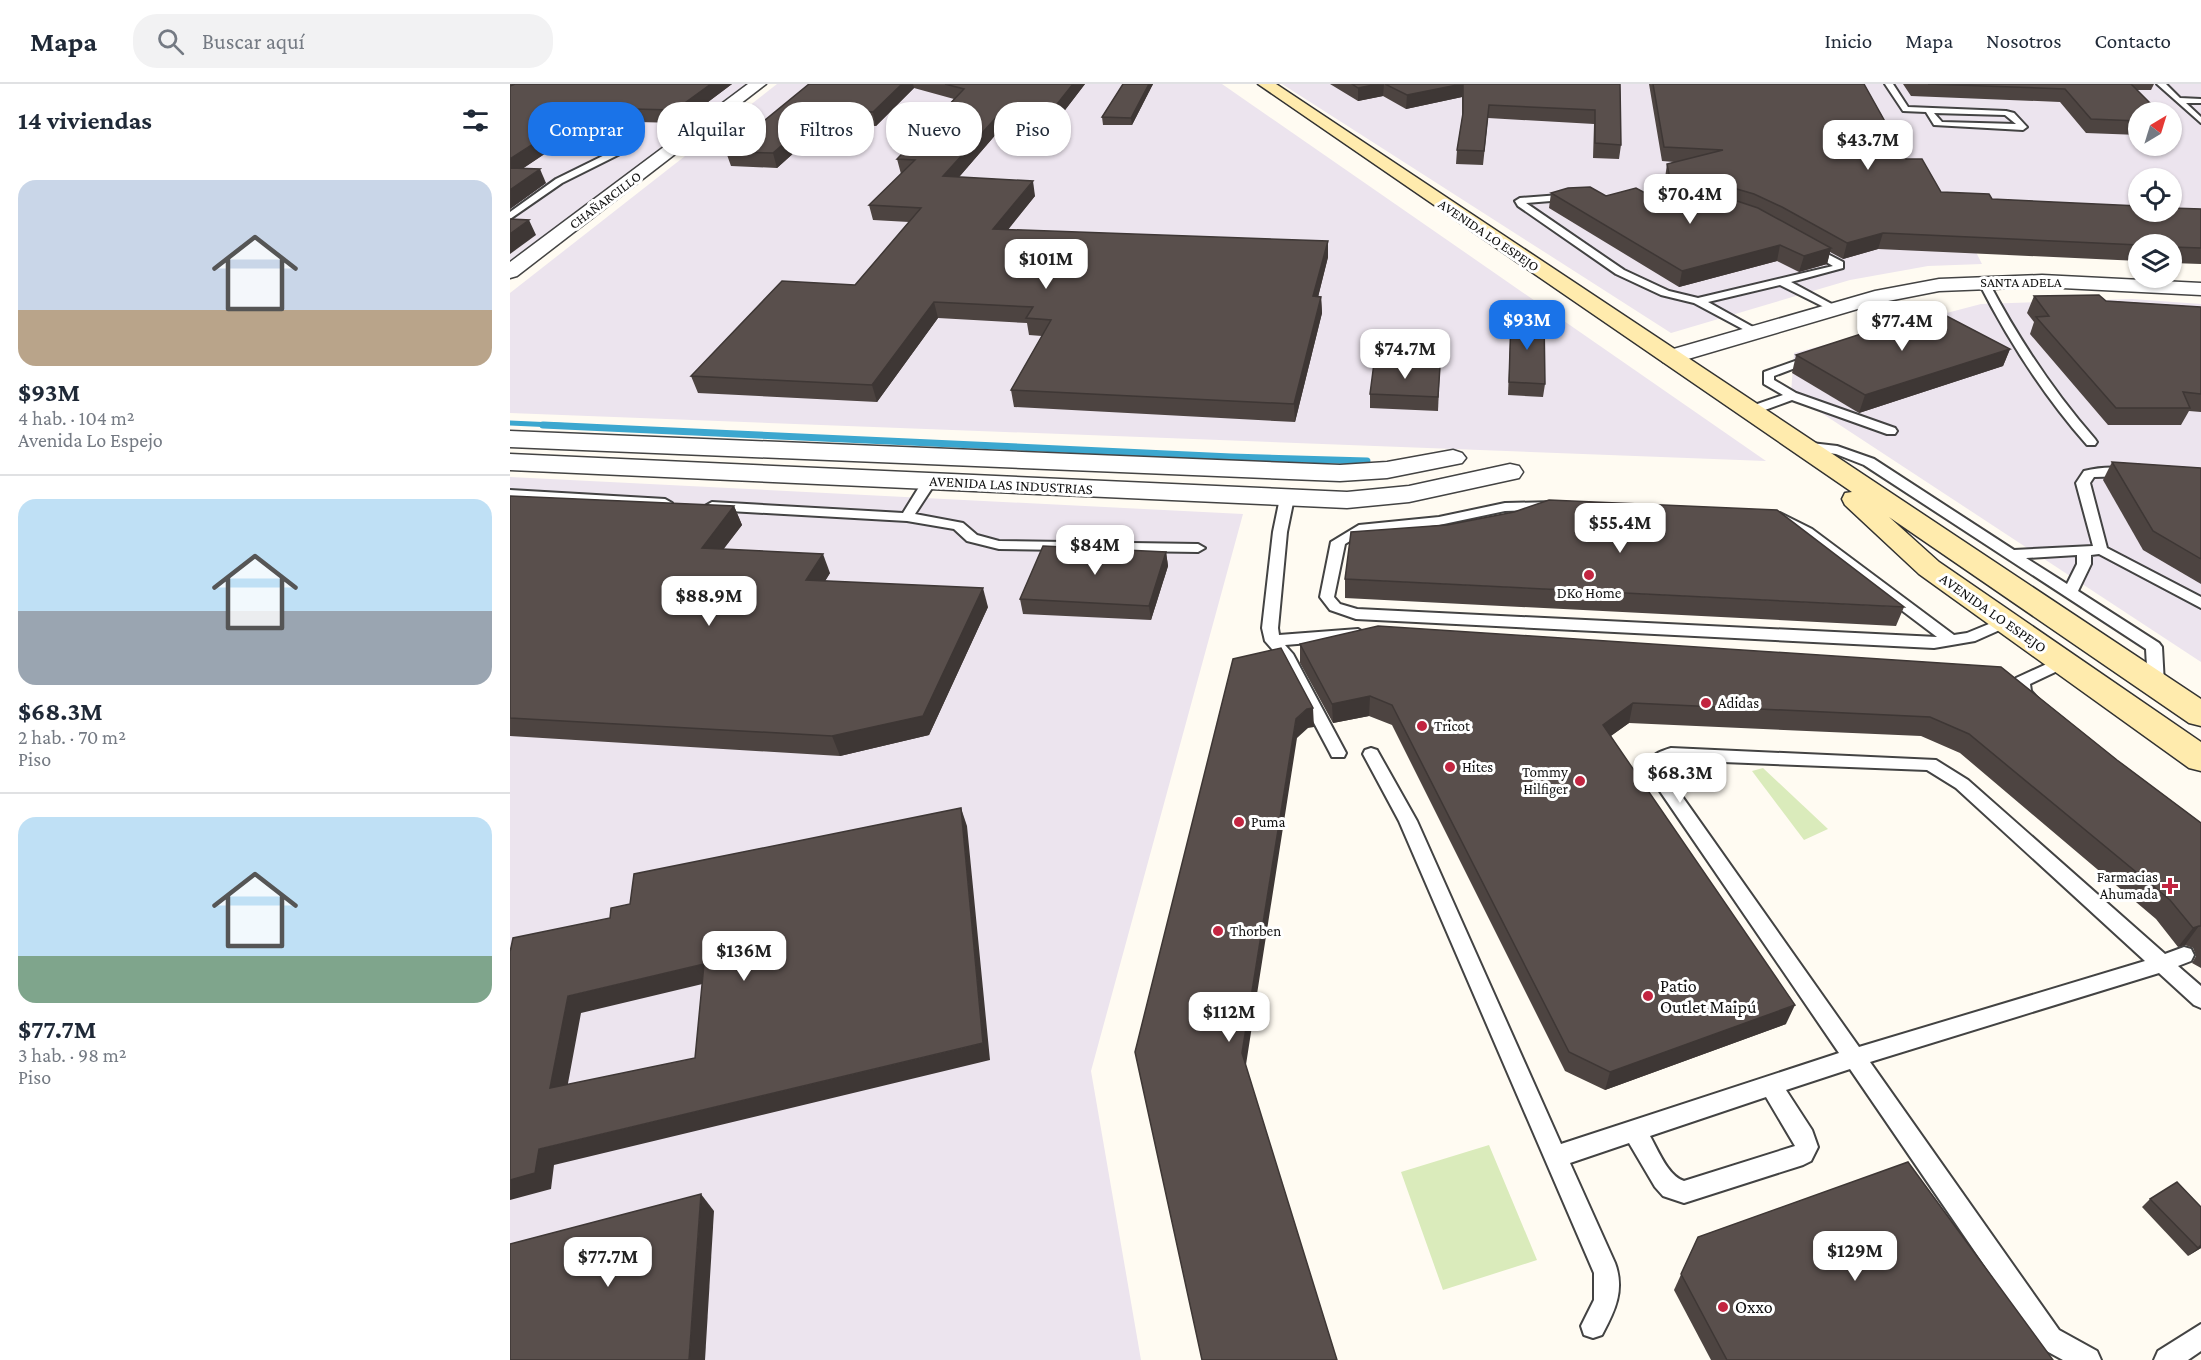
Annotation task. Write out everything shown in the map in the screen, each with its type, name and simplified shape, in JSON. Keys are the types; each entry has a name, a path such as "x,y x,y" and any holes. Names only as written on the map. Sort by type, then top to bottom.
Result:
{"main road":[{"name":"AVENIDA LO ESPEJO","path":"1266,84 2201,715"},
{"name":"AVENIDA LO ESPEJO","path":"1803,446 1907,550 2201,759"},
{"path":"1996,615 1986,602 1996,594 2022,594"}],"street":[{"name":"CHAÑARCILLO","path":"510,272 758,84"},
{"name":"SANTA ADELA","path":"1671,357 1917,288 1983,281 2079,282 2201,290"},
{"name":"AVENIDA LAS INDUSTRIAS","path":"510,439 1340,473 1409,467 1453,458"},
{"name":"AVENIDA LAS INDUSTRIAS","path":"510,462 1287,498 1372,498 1426,490 1510,472"},
{"path":"1126,491 1138,479 1138,470 1134,466"},
{"path":"1409,467 1425,477 1428,486 1426,490"}],"lane":[{"path":"1889,84 1904,108 2006,113 2024,126 1942,124 1938,123 1929,111"},
{"path":"2161,84 2201,121"},
{"path":"2179,100 2201,101"},
{"path":"510,216 559,182 610,156"},
{"path":"1588,197 1520,201 1521,204 1620,272 1665,293 1698,302 1756,332"},
{"path":"1632,198 1699,202"},
{"path":"1698,302 1838,268 1839,264 1800,242"},
{"path":"1983,281 1993,302 2062,410 2091,442"},
{"path":"1783,282 1836,309"},
{"path":"1832,352 1778,369 1768,375 1768,381 1792,396 1891,431"},
{"path":"1750,411 1792,396"},
{"path":"1803,446 1841,451 1869,462 2154,647 2156,684"},
{"path":"2101,550 2083,483 2089,474 2097,472 2137,474"},
{"path":"908,517 929,482"},
{"path":"510,494 674,504"},
{"path":"1287,498 1280,532 1270,628 1272,641 1285,654 1338,753"},
{"path":"697,505 908,517 958,525 972,538 999,544 1198,548"},
{"path":"1574,507 1521,505 1439,521 1359,530 1338,542 1327,597 1335,607 1356,614 1934,643 1970,637 1996,615"},
{"path":"1762,515 1788,519 1952,641"},
{"path":"2011,554 2101,550 2201,603"},
{"path":"2070,592 2084,564 2084,552"},
{"path":"1272,641 1376,634"},
{"path":"2049,713 2023,693 2022,682 2062,662"},
{"path":"1371,754 1408,821 1606,1272 1609,1289 1605,1306 1593,1326"},
{"path":"2088,1360 2050,1339 1659,777 1655,766 1660,758 1671,754 1930,764 1962,784 2201,999"},
{"path":"1555,1157 1854,1058 2162,964 2184,955"},
{"path":"1634,1130 1663,1179 1671,1188 1684,1192 1803,1154 1807,1147 1804,1137 1770,1085"},
{"path":"2167,1360 2201,1336"}],"shaded area":[{"path":"510,84 754,84 731,102 657,102 657,156 662,156 510,275"},
{"path":"777,84 1222,84 1766,461 510,413 510,293 685,156 766,156 766,102 754,102"},
{"path":"1282,84 2201,84 2201,218 2182,217 2182,168 2128,168 2128,215 1954,208 1982,264 1928,266 1850,280 1671,333"},
{"path":"2132,299 2201,304 2201,662 1791,393 1794,353 1981,304"},
{"path":"510,477 1243,514 1091,1071 1141,1360 510,1360"}],"green space":[{"path":"1763,768 1828,829 1804,840 1752,771"},
{"path":"1489,1145 1537,1260 1443,1290 1401,1172"}],"building":[{"path":"515,84 711,84 686,102 657,102 657,110 645,109 645,102 528,102 528,147 510,159 510,86"},
{"path":"809,84 902,84 874,111 874,102 787,102"},
{"path":"945,84 1073,84 1059,102 994,102 994,120 982,133 982,102 952,102 964,89"},
{"path":"1123,84 1149,84 1131,118 1102,117"},
{"path":"1352,84 1378,84 1358,88"},
{"path":"1385,84 1462,84 1407,95"},
{"path":"1463,84 1620,84 1621,145 1595,143 1595,110 1489,105 1484,151 1457,150 1463,113"},
{"path":"1653,84 1864,84 1906,159 1922,159 1941,192 1989,194 1992,199 2128,205 2128,222 2182,222 2182,208 2201,209 2201,248 2182,247 2182,234 2128,234 2128,244 1883,233 1847,243 1754,194 1723,185 1670,179 1667,164 1723,150 1664,147"},
{"path":"1928,84 2131,84 2149,102 2128,102 2128,121 2091,119 2065,89"},
{"path":"778,109 778,149 773,153 766,153 766,119"},
{"path":"900,156 961,156 943,176 1033,181 993,229 1328,241 1313,296 1321,297 1294,404 1011,390 1051,320 1026,318 1033,307 934,302 872,385 691,376 782,281 855,285 921,208 869,205 915,160 897,159"},
{"path":"510,168 540,169 510,190"},
{"path":"1590,187 1606,196 1636,188 1675,209 1672,189 1716,194 1758,208 1831,248 1804,256 1780,245 1682,271 1551,193 1568,188"},
{"path":"510,219 529,220 510,234"},
{"path":"2099,295 2106,301 2201,307 2201,394 2183,392 2190,408 2116,408 2036,317 2049,316 2034,296"},
{"path":"1935,310 2010,349 1865,395 1796,355"},
{"path":"1511,317 1544,319 1545,384 1509,382"},
{"path":"1374,363 1440,366 1438,397 1370,394"},
{"path":"2112,462 2201,468 2201,559 2153,531"},
{"path":"510,496 734,506 702,548 823,554 806,580 983,588 923,716 832,736 510,718"},
{"name":"DKo Home","path":"1549,500 1777,510 1904,607 1345,579 1351,532 1447,525 1514,512"},
{"path":"1043,546 1166,552 1149,606 1020,599"},
{"path":"1378,626 2001,667 2117,760 2201,823 2201,926 2193,928 2170,900 1969,734 1930,717 1633,703 1603,725 1795,1005 1610,1072 1569,1052 1392,705 1370,696 1332,704 1300,644"},
{"path":"1281,648 1313,708 1307,709 1296,719 1242,1053 1337,1360 1202,1360 1135,1052 1233,659"},
{"path":"961,808 983,1043 539,1149 535,1173 510,1180 510,952 513,938 610,918 611,908 630,904 634,874","holes":["704,964 695,1058 550,1088 568,996"]},
{"path":"1908,1162 2053,1360 1727,1360 1681,1274 1698,1237"},
{"path":"2177,1182 2201,1207 2201,1245 2198,1248 2150,1199"},
{"path":"701,1194 689,1360 510,1360 510,1244"}],"waterway":[{"path":"510,423 575,426"},
{"path":"543,425 1231,457 1367,461"}],"place":[{"name":"DKo Home","path":"1589,575"},
{"name":"Adidas","path":"1706,703"},
{"name":"Tricot","path":"1422,726"},
{"name":"Hites","path":"1450,767"},
{"name":"Tommy Hilfiger","path":"1580,781"},
{"name":"Puma","path":"1239,822"},
{"name":"Farmacias Ahumada","path":"2170,886"},
{"name":"Thorben","path":"1218,931"},
{"name":"Patio Outlet Maipú","path":"1648,996"},
{"name":"Oxxo","path":"1723,1307"}]}
